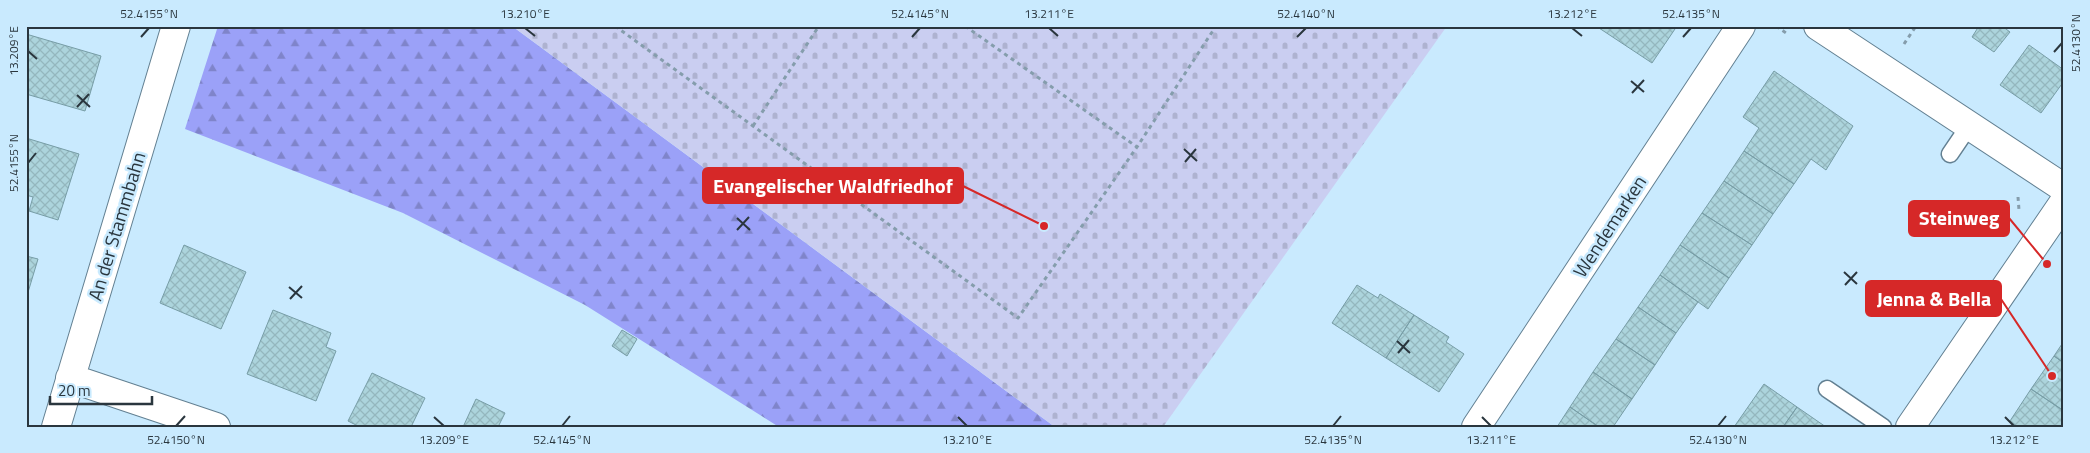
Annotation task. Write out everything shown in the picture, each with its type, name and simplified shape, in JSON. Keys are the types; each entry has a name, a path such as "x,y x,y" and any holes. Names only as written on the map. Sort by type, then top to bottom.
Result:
{"street":[{"name":"An der Stammbahn","path":"56,427 176,26"},
{"name":"Wendemarken","path":"1476,427 1741,26"},
{"path":"1818,26 2064,188"},
{"path":"1910,427 2064,202"},
{"path":"70,378 216,427"}],"lane":[{"path":"1950,154 1969,126"},
{"path":"1827,389 1884,427"}],"path":[{"path":"615,26 1018,318 1137,147 1216,26"},
{"path":"753,126 819,26"},
{"path":"965,26 1137,147"},
{"path":"1902,48 1916,26"}],"green space":[{"path":"218,26 512,26 1055,427 779,427 585,305 403,213 185,129"},
{"path":"512,26 1447,26 1163,427 1055,427"}],"building":[{"path":"1600,26 1677,26 1652,63 1599,28"},
{"path":"1979,26 2002,26 2010,32 1994,52 1972,37"},
{"path":"26,34 101,56 85,111 26,94"},
{"path":"2029,45 2064,70 2064,81 2041,113 2000,85"},
{"path":"1774,71 1853,126 1826,170 1811,159 1794,184 1744,151 1759,128 1743,117"},
{"path":"26,138 79,154 58,220 29,211 33,197 26,195"},
{"path":"1744,151 1794,184 1773,214 1724,181"},
{"path":"1724,181 1773,214 1752,245 1702,213"},
{"path":"1702,213 1752,245 1729,278 1680,245"},
{"path":"184,245 246,272 221,329 160,303"},
{"path":"1680,245 1729,278 1708,309 1660,275"},
{"path":"26,256 38,259 26,299"},
{"path":"1660,275 1698,302 1676,333 1638,307"},
{"path":"1357,285 1378,298 1380,294 1414,315 1386,358 1332,323"},
{"path":"1638,307 1676,333 1655,365 1616,339"},
{"path":"273,310 331,333 326,347 336,351 316,401 247,374"},
{"path":"1414,315 1449,337 1446,342 1464,354 1439,392 1386,358"},
{"path":"622,330 637,339 627,356 612,346"},
{"path":"1616,339 1655,365 1632,399 1593,372"},
{"path":"2064,341 2064,363 2054,356"},
{"path":"2054,356 2064,363 2064,411 2031,389"},
{"path":"1593,372 1632,399 1613,427 1599,427 1570,407"},
{"path":"372,373 425,398 411,427 360,427 348,421"},
{"path":"1764,384 1797,407 1783,427 1734,427"},
{"path":"2031,389 2064,411 2064,427 2018,427 2010,421"},
{"path":"476,399 505,413 498,427 463,427"},
{"path":"1570,407 1599,427 1557,427"},
{"path":"1797,407 1826,427 1783,427"}],"place":[{"name":"Evangelischer Waldfriedhof","path":"1044,226"},
{"name":"Steinweg","path":"2047,264"},
{"name":"Jenna & Bella","path":"2052,376"}]}
